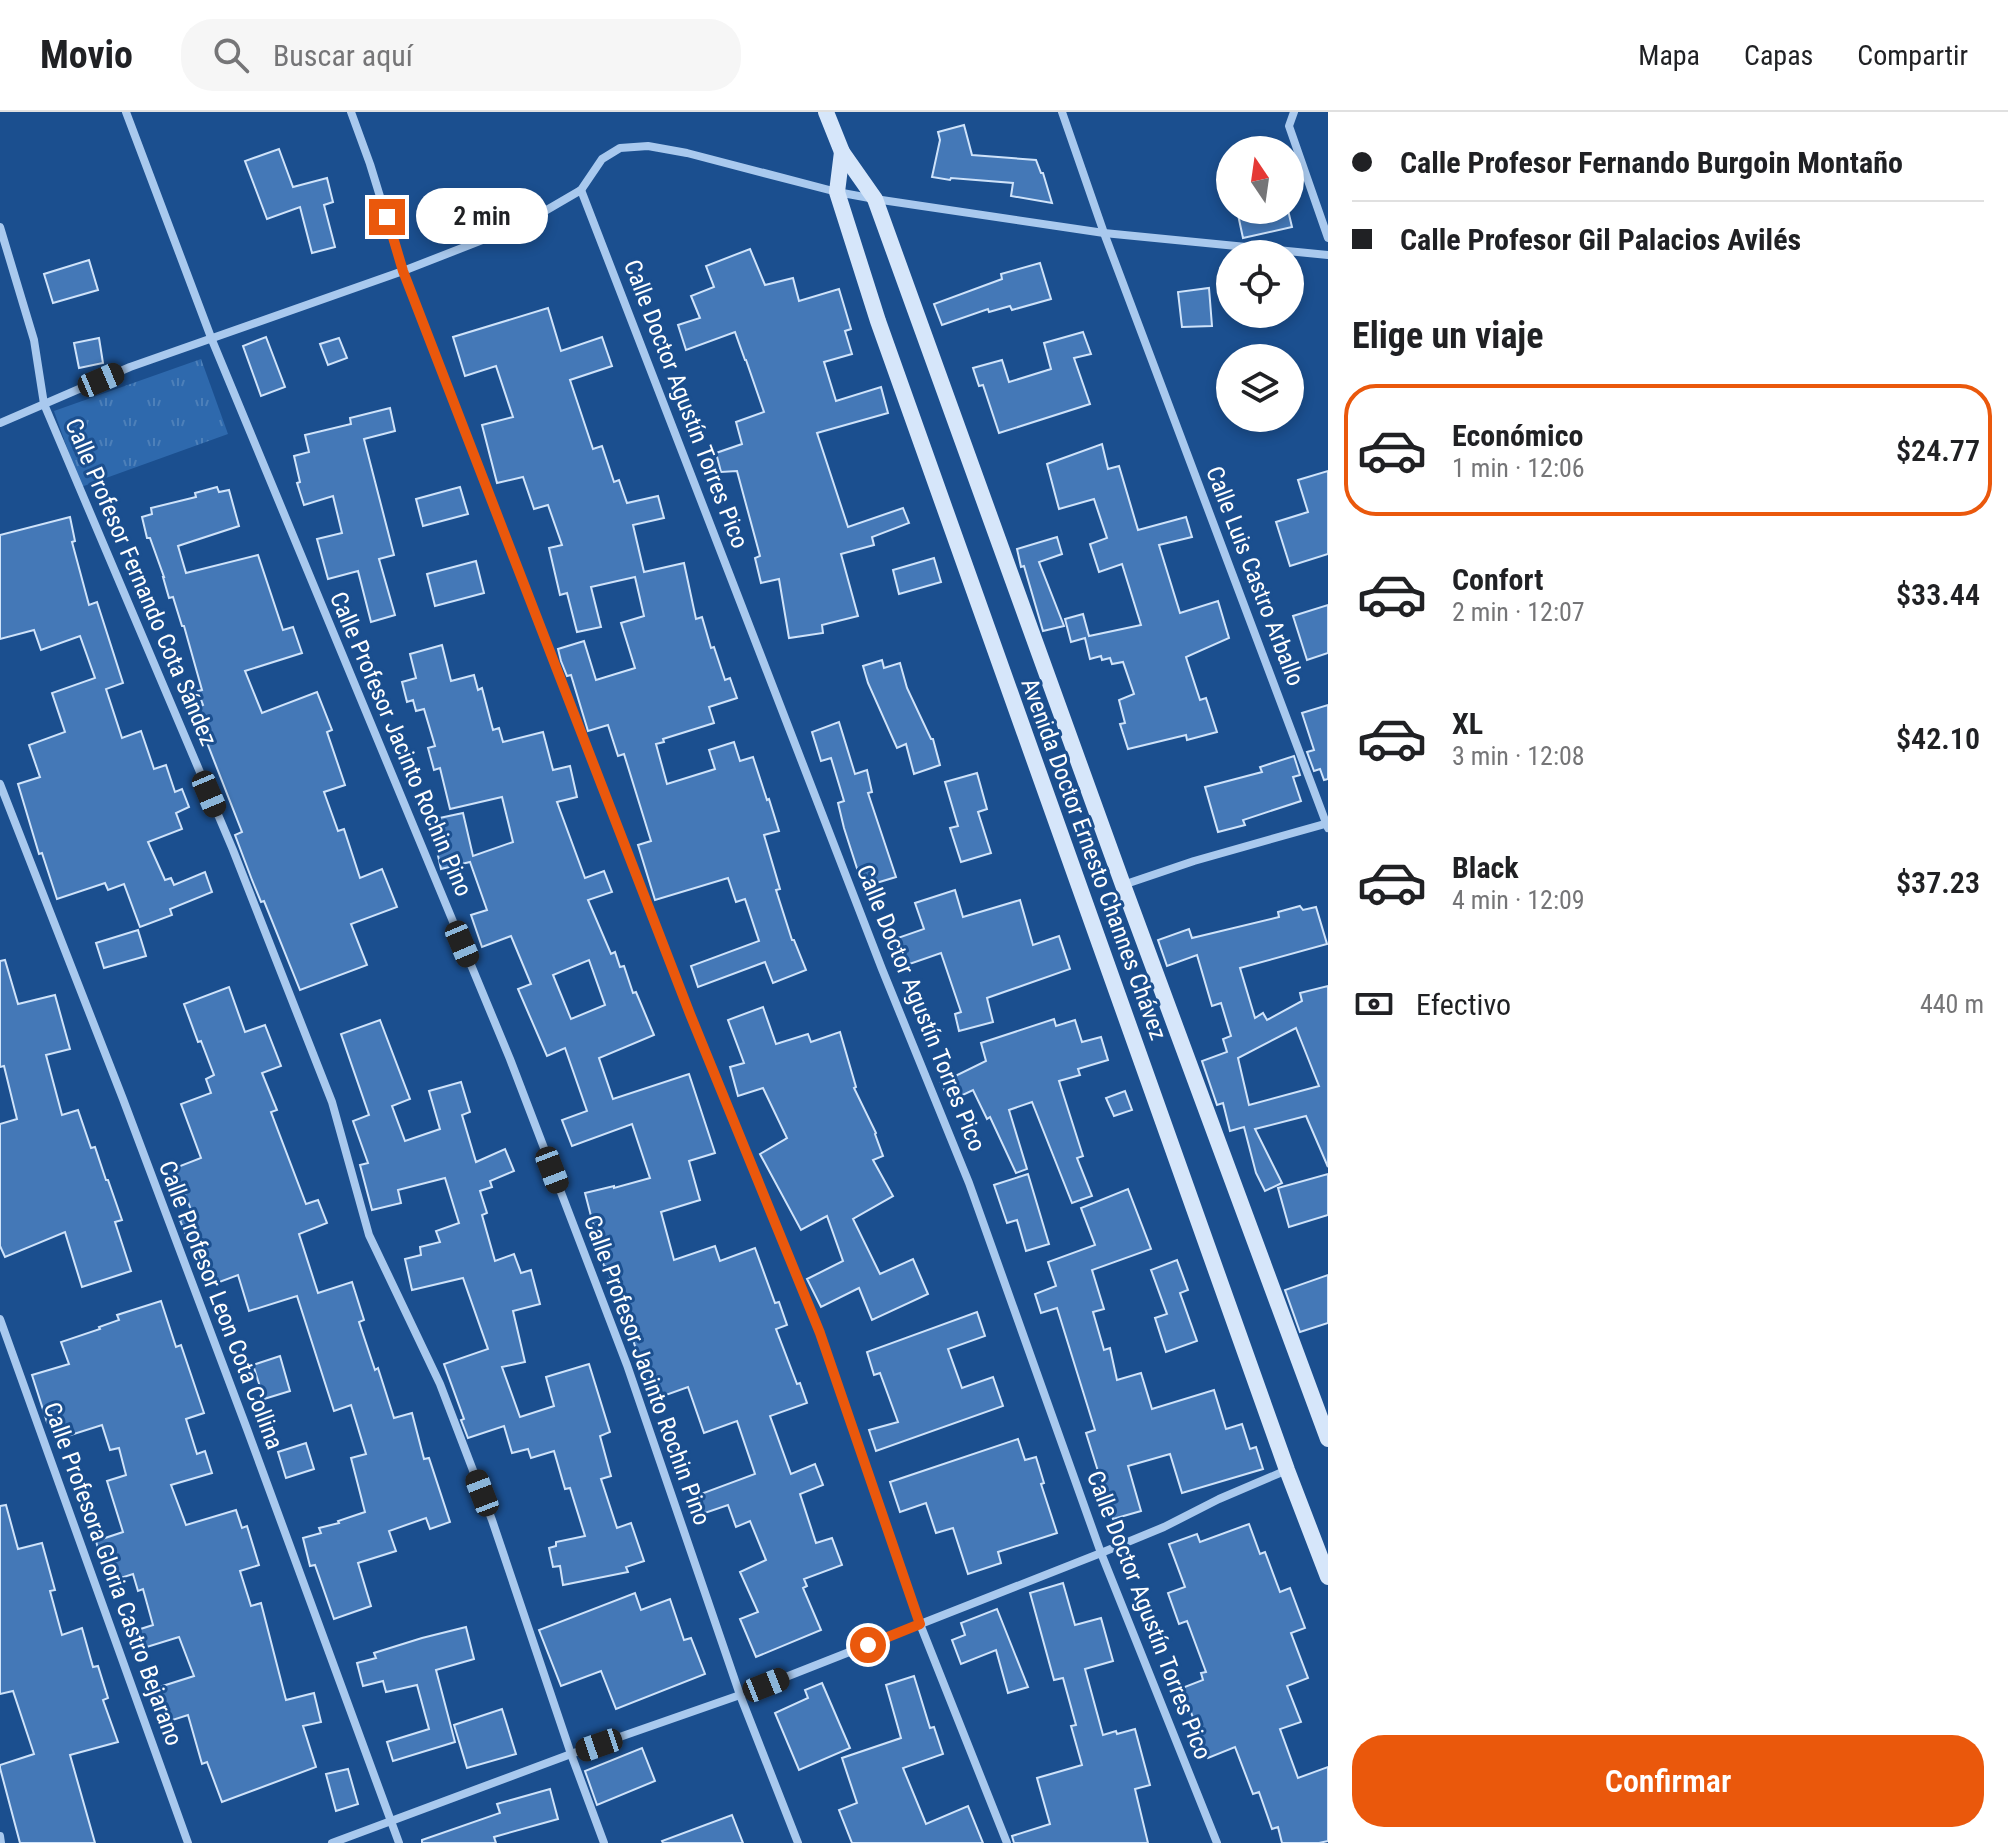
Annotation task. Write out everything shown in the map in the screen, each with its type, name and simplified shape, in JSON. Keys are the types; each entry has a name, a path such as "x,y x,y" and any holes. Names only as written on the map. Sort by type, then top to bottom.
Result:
{"street":[{"name":"Calle Profesor Jacinto Rochin Pino","path":"126,112 212,340 510,1059 627,1365 740,1695 798,1843"},
{"path":"351,112 403,271 690,1014 820,1333 920,1624 1007,1843"},
{"name":"Avenida Doctor Ernesto Channes Chávez","path":"826,112 842,152 875,199 1123,885 1328,1439"},
{"name":"Calle Luis Castro Arballo","path":"1062,112 1104,233 1327,825"},
{"path":"1294,112 1289,126 1328,238"},
{"path":"0,423 130,367 403,271 521,225 581,190 602,159 620,148 648,146 687,153 875,199 1104,233 1328,255"},
{"name":"Avenida Doctor Ernesto Channes Chávez","path":"842,152 837,192 878,321 1287,1470 1328,1577"},
{"name":"Calle Doctor Agustín Torres Pico","path":"581,190 969,1183 1101,1553 1217,1843"},
{"name":"Calle Profesor Fernando Cota Sández","path":"0,227 34,340 44,404 233,850 332,1102 369,1235 440,1384 492,1520 604,1843"},
{"name":"Calle Profesor Leon Cota Collina","path":"0,784 123,1099 399,1843"},
{"path":"1123,885 1194,861 1327,825"},
{"name":"Calle Profesora Gloria Castro Bejarano","path":"0,1319 188,1843"},
{"path":"332,1843 740,1695 1101,1553 1287,1470"},
{"path":"0,1836 1,1843"}],"green space":[{"path":"201,359 228,434 81,487 54,411"}],"building":[{"path":"964,125 972,155 1036,160 1052,203 1011,196 1013,183 932,177 940,140 938,132"},
{"path":"279,149 293,187 327,178 333,202 324,205 335,247 312,253 300,207 267,219 245,161"},
{"path":"1240,224 1291,224 1292,227 1243,238"},
{"path":"750,249 765,285 793,278 799,301 839,289 851,329 845,331 852,354 824,362 836,401 881,387 888,413 817,433 848,527 903,508 909,523 872,537 874,545 841,554 858,616 822,625 823,633 789,638 779,579 761,583 755,558 760,556 737,471 721,472 716,453 742,444 736,422 764,412 746,360 735,332 686,350 678,325 700,318 691,296 714,287 706,266"},
{"path":"89,260 98,290 53,303 44,274"},
{"path":"1040,263 1051,299 1012,310 1010,306 989,312 988,309 942,325 934,304 1002,279 1001,274"},
{"path":"1209,288 1212,326 1182,327 1178,292"},
{"path":"548,308 561,351 602,337 612,366 570,380 593,449 602,446 614,482 619,480 627,503 658,496 664,518 633,525 644,572 684,563 696,619 702,617 711,648 714,647 725,680 730,678 737,698 709,707 714,723 656,744 667,784 715,769 709,750 734,742 740,761 753,757 779,831 764,835 780,889 776,890 792,940 806,970 773,983 765,962 698,987 691,966 759,941 745,899 736,902 728,878 655,900 638,845 651,841 624,754 618,756 608,725 588,731 571,675 567,676 561,661 558,649 584,641 596,680 635,668 621,623 644,616 635,577 591,587 601,627 577,632 567,593 560,595 549,548 562,545 548,505 534,509 523,477 497,483 482,425 513,417 496,366 465,376 453,337"},
{"path":"1083,332 1091,354 1074,358 1090,404 999,433 983,385 979,386 973,368 1002,360 1009,382 1051,369 1044,343"},
{"path":"266,337 285,387 261,396 243,346"},
{"path":"99,338 103,363 79,368 74,343"},
{"path":"339,338 347,358 328,365 320,344"},
{"path":"390,408 395,431 364,439 394,555 379,559 395,615 371,622 358,571 328,579 317,539 342,533 333,496 304,505 297,483 300,482 294,456 309,452 305,435 351,424 350,418"},
{"path":"1102,444 1108,469 1119,466 1138,530 1186,517 1192,537 1159,545 1180,613 1218,601 1229,638 1186,657 1200,700 1206,698 1217,732 1187,740 1186,735 1128,749 1120,724 1125,723 1119,700 1134,694 1123,662 1112,664 1110,658 1102,660 1101,656 1090,659 1085,638 1071,642 1065,619 1083,614 1089,636 1141,625 1122,564 1099,572 1090,544 1107,538 1094,499 1059,509 1047,464"},
{"path":"1328,471 1328,554 1290,566 1276,522 1308,512 1298,480"},
{"path":"217,487 219,492 229,490 239,526 178,546 186,573 258,555 283,630 293,627 302,653 245,671 262,713 317,692 332,730 327,732 345,785 324,792 338,831 344,829 360,878 382,869 397,907 351,924 367,965 300,990 264,901 261,902 252,880 235,835 242,832 191,710 203,705 198,691 202,690 184,626 173,597 169,598 142,517 152,514 151,508 196,497 195,493"},
{"path":"460,487 468,514 423,526 416,499"},
{"path":"70,517 75,541 72,542 89,605 97,602 123,683 106,689 122,738 141,731 154,769 166,765 175,792 182,789 189,807 176,813 182,829 148,842 165,880 171,878 174,885 205,872 212,892 170,909 172,915 140,927 124,884 108,890 105,883 57,899 42,853 39,854 18,784 40,777 29,745 65,732 52,693 95,678 80,636 41,650 34,630 0,639 0,535"},
{"path":"1057,537 1062,554 1039,562 1064,626 1043,631 1017,549"},
{"path":"934,558 941,582 899,594 893,570"},
{"path":"476,561 484,593 435,606 427,574"},
{"path":"1328,605 1328,653 1307,660 1293,616"},
{"path":"442,645 451,681 474,675 478,690 482,688 493,730 499,728 503,742 543,732 553,770 570,766 577,797 557,802 585,878 604,871 612,892 588,900 611,954 615,952 620,967 624,966 633,993 636,992 654,1035 599,1058 613,1099 689,1074 715,1153 689,1161 700,1200 661,1212 674,1260 715,1246 720,1261 755,1248 775,1303 779,1302 787,1325 776,1329 807,1403 770,1416 791,1474 815,1464 823,1485 800,1494 816,1543 832,1538 842,1565 804,1579 807,1586 803,1588 821,1630 756,1657 740,1619 758,1612 740,1572 766,1560 750,1521 736,1527 728,1505 696,1516 690,1498 755,1474 737,1421 704,1433 688,1387 652,1400 628,1324 604,1266 585,1193 650,1178 632,1124 572,1146 562,1120 587,1111 565,1048 547,1056 518,989 531,984 511,936 482,947 471,915 487,910 470,862 441,869 430,820 463,813 473,856 513,842 502,797 450,809 440,768 434,770 428,748 435,746 424,709 416,711 413,700 407,702 402,682 416,678 410,654","holes":["589,960 605,1005 571,1019 553,975"]},
{"path":"882,660 884,668 900,663 907,688 933,739 940,765 914,774 906,744 897,748 863,666"},
{"path":"1328,705 1328,779 1324,780 1320,769 1314,771 1307,752 1314,750 1302,713"},
{"path":"839,722 855,774 867,770 872,792 868,793 896,877 863,887 844,828 838,803 844,801 831,758 821,761 812,732"},
{"path":"1294,756 1300,775 1293,777 1301,801 1243,820 1245,825 1218,832 1205,787 1262,772 1260,767"},
{"path":"977,773 987,809 978,812 991,853 961,862 950,828 958,826 945,782"},
{"path":"955,890 963,917 1020,900 1033,945 1059,936 1070,969 987,998 993,1022 959,1031 955,1014 961,1012 941,953 898,968 889,941 924,929 915,903"},
{"path":"1300,906 1303,910 1316,907 1327,944 1240,968 1255,1018 1263,1013 1267,1020 1302,1001 1300,993 1328,986 1328,1167 1306,1116 1255,1129 1282,1183 1265,1191 1256,1173 1244,1127 1230,1131 1223,1103 1217,1105 1202,1061 1227,1052 1223,1039 1231,1036 1221,1003 1212,1006 1197,955 1167,966 1158,940 1189,929 1192,938 1279,917 1278,912","holes":["1296,1028 1319,1086 1249,1105 1238,1058"]},
{"path":"138,930 146,956 104,968 96,943"},
{"path":"5,960 18,1004 55,995 70,1049 46,1055 62,1115 78,1110 122,1220 115,1222 131,1271 82,1287 65,1232 5,1257 0,1246 0,1124 17,1119 4,1066 0,1067 0,961"},
{"path":"229,987 245,1032 265,1025 281,1066 262,1073 277,1110 271,1112 306,1204 318,1200 327,1223 299,1234 318,1293 352,1282 364,1320 359,1322 394,1418 412,1413 424,1459 429,1458 450,1522 430,1529 426,1518 389,1531 396,1551 358,1563 371,1606 334,1619 315,1565 310,1566 303,1538 321,1533 319,1528 365,1512 351,1458 366,1454 351,1405 334,1411 297,1296 249,1311 238,1275 206,1287 180,1220 193,1215 175,1168 201,1158 181,1104 211,1093 206,1079 214,1075 184,1004"},
{"path":"763,1007 776,1044 808,1034 811,1042 840,1032 854,1088 876,1133 883,1156 873,1160 893,1196 853,1219 880,1274 913,1259 928,1294 872,1320 859,1288 821,1307 807,1279 843,1261 827,1216 801,1230 760,1154 787,1138 763,1088 738,1096 730,1067 744,1063 728,1020"},
{"path":"1054,1019 1056,1026 1075,1020 1082,1042 1101,1037 1108,1060 1078,1069 1080,1075 1059,1081 1083,1156 1077,1158 1092,1196 1072,1203 1032,1102 1009,1110 1027,1169 1016,1173 990,1117 987,1119 973,1090 950,1101 941,1083 986,1061 981,1043"},
{"path":"380,1020 410,1099 392,1106 405,1141 440,1129 429,1091 461,1082 470,1112 462,1115 476,1162 505,1149 514,1171 490,1181 492,1187 480,1191 487,1213 482,1215 495,1261 514,1254 521,1273 531,1270 540,1304 513,1311 525,1362 502,1367 520,1417 554,1406 546,1377 589,1364 610,1432 600,1436 611,1476 601,1479 617,1528 631,1523 644,1561 626,1567 628,1572 563,1585 560,1566 553,1567 549,1548 556,1546 556,1542 585,1536 570,1488 565,1489 554,1451 531,1458 528,1449 512,1453 504,1426 468,1438 444,1364 488,1349 463,1278 412,1290 405,1259 421,1255 420,1247 440,1242 436,1231 459,1223 445,1178 398,1190 401,1203 372,1210 360,1165 368,1163 353,1121 369,1115 341,1034"},
{"path":"1125,1091 1132,1110 1114,1116 1106,1098"},
{"path":"1028,1174 1049,1244 1026,1251 1017,1220 1007,1223 994,1185"},
{"path":"1328,1174 1328,1215 1289,1227 1278,1188"},
{"path":"1128,1189 1151,1249 1092,1270 1104,1309 1093,1312 1104,1350 1110,1348 1117,1380 1141,1373 1152,1409 1214,1390 1226,1429 1242,1424 1250,1449 1256,1447 1263,1469 1182,1493 1170,1454 1128,1466 1141,1511 1113,1519 1086,1433 1095,1430 1057,1308 1041,1313 1035,1294 1056,1286 1048,1262 1095,1245 1081,1208"},
{"path":"1177,1260 1188,1290 1180,1293 1197,1341 1166,1352 1155,1318 1167,1314 1151,1270"},
{"path":"1328,1275 1328,1323 1300,1332 1285,1290"},
{"path":"161,1301 176,1347 181,1345 204,1413 186,1419 197,1454 205,1451 212,1473 171,1485 186,1525 236,1510 242,1528 247,1526 259,1565 240,1571 251,1606 261,1603 286,1700 314,1693 321,1722 303,1726 316,1767 222,1802 207,1762 202,1764 188,1715 160,1724 150,1690 194,1676 179,1637 137,1650 131,1632 153,1625 143,1589 138,1591 133,1574 108,1582 102,1564 96,1541 123,1532 107,1481 126,1475 119,1448 110,1450 102,1425 55,1440 32,1375 69,1364 61,1342 119,1320 117,1315"},
{"path":"977,1312 985,1336 948,1349 962,1388 993,1377 1003,1406 876,1451 869,1430 898,1422 880,1373 874,1375 867,1352"},
{"path":"280,1356 290,1391 264,1399 253,1365"},
{"path":"1018,1439 1025,1460 1036,1457 1057,1533 998,1552 1001,1563 968,1574 953,1528 936,1533 926,1503 900,1512 890,1482"},
{"path":"306,1443 314,1469 286,1478 278,1452"},
{"path":"6,1505 18,1549 42,1543 55,1590 50,1591 62,1635 82,1628 93,1667 98,1666 108,1698 103,1700 118,1742 70,1755 95,1843 20,1843 0,1768 0,1765 34,1754 13,1691 0,1694 0,1506"},
{"path":"1249,1524 1260,1554 1265,1552 1280,1592 1290,1588 1305,1628 1291,1633 1308,1678 1287,1686 1301,1722 1280,1729 1298,1778 1328,1767 1328,1841 1282,1843 1278,1827 1272,1829 1259,1792 1253,1794 1235,1747 1208,1758 1182,1688 1203,1680 1201,1673 1206,1672 1187,1621 1179,1624 1168,1593 1185,1587 1169,1544 1197,1534 1200,1542"},
{"path":"1063,1583 1075,1625 1101,1618 1113,1661 1085,1669 1103,1735 1135,1729 1150,1785 1135,1789 1148,1843 1014,1843 1012,1836 1050,1824 1037,1778 1082,1765 1071,1726 1076,1725 1063,1678 1054,1680 1030,1593"},
{"path":"635,1593 641,1610 670,1599 684,1640 691,1638 705,1674 616,1709 601,1671 561,1686 539,1630"},
{"path":"997,1609 1028,1687 1008,1693 996,1650 961,1664 952,1640 965,1635 961,1623"},
{"path":"466,1627 474,1659 436,1670 455,1742 393,1761 387,1742 429,1729 417,1685 386,1692 383,1681 363,1686 357,1663 376,1658 374,1653"},
{"path":"914,1676 930,1728 934,1727 943,1754 903,1768 926,1824 968,1806 983,1843 852,1843 839,1810 857,1803 842,1758 901,1738 886,1685"},
{"path":"822,1683 850,1748 799,1770 775,1713 808,1698 805,1690"},
{"path":"502,1709 516,1754 467,1768 454,1725"},
{"path":"642,1748 655,1781 597,1805 585,1771"},
{"path":"348,1769 358,1804 336,1811 326,1774"},
{"path":"550,1789 558,1819 494,1837 496,1843 422,1843 422,1840 500,1813 497,1804"},
{"path":"732,1815 743,1843 662,1841"}],"route":[{"path":"387,217 403,271 690,1014 820,1333 920,1624 868,1645"}]}
